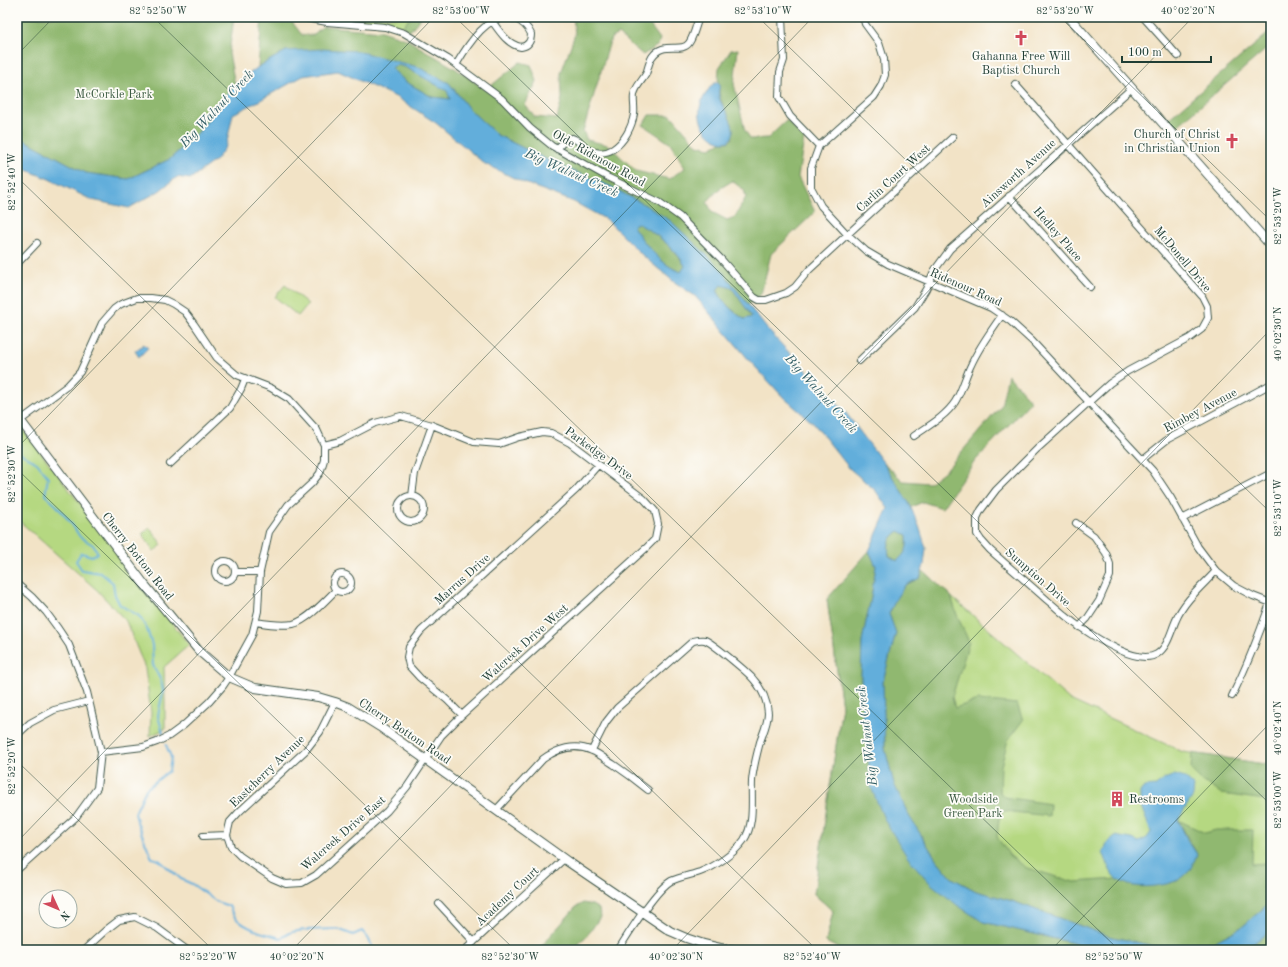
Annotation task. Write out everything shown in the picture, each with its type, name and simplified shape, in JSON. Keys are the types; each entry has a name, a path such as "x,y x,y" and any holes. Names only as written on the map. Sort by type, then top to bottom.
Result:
{"main road":[{"path":"1069,17 1271,245"},
{"name":"Cherry Bottom Road","path":"19,418 123,558 158,602 199,651 229,678 255,688 318,697 348,707 380,727 564,859 670,931 687,939 722,949 736,950"}],"street":[{"name":"Olde Ridenour Road","path":"300,17 327,22 385,27 404,33 456,65 502,99 530,128 557,149 604,175 659,202 680,217 721,259 754,297 759,300 766,300 786,293"},
{"path":"350,17 350,24"},
{"path":"456,65 464,52 486,25 492,22 502,17 518,20 525,26 531,34 530,41 527,45 521,47 512,44 492,22"},
{"path":"557,149 566,139 573,138 585,148 595,152 604,153 612,150 628,132 634,114 634,95 653,56 662,48 678,48 689,44 699,17"},
{"path":"782,17 784,60 780,72 779,96 790,116 819,146"},
{"name":"Ridenour Road","path":"863,17 865,24 879,43 883,54 885,75 881,86 874,97 819,146 811,166 811,187 821,206 847,234 866,250 888,264 972,300 1010,320 1089,401 1153,471 1171,498 1198,547 1216,571 1234,586 1270,603"},
{"path":"1143,17 1178,56"},
{"path":"1015,84 1068,144"},
{"name":"Ainsworth Avenue","path":"858,361 915,307 934,271 950,248 1132,88"},
{"name":"Carlin Court West","path":"786,293 795,287 809,270 953,137"},
{"name":"McDonell Drive","path":"1068,144 1202,296 1207,306 1208,318 1202,329 1190,338 1128,371 1110,383 1089,401"},
{"name":"Hedley Place","path":"1009,196 1090,287"},
{"path":"17,264 37,243"},
{"path":"19,418 58,392 74,379 84,364 97,332 107,316 122,304 144,297 158,299 180,307 187,314 217,358 237,376 271,388 289,399 317,430 324,445 324,460 320,473 312,483 288,505 269,532 260,572 256,622 252,635 229,678 209,702 184,725 169,736 157,742 143,746 101,752"},
{"path":"914,436 937,420 954,403 981,346 1002,315"},
{"path":"170,464 230,408 245,379"},
{"name":"Rimbey Avenue","path":"1142,458 1168,439 1271,384"},
{"name":"Sumption Drive","path":"1089,401 1037,449 996,490 977,518 977,534 981,540 990,550 1079,627 1104,642 1140,657 1156,655 1161,651 1168,641 1182,609 1216,571"},
{"name":"Parkedge Drive","path":"324,445 340,441 375,423 401,416 432,425 474,442 499,444 519,437 542,432 551,433 570,443 644,499 655,511 658,524 655,539 646,548"},
{"path":"412,496 415,473 432,425"},
{"name":"Marrus Drive","path":"462,715 448,700 420,678 409,666 407,657 409,647 421,631 576,490 598,465"},
{"path":"1182,519 1271,473"},
{"path":"412,496 420,499 424,510 421,518 410,522 402,518 398,508 402,499 412,496"},
{"path":"1076,523 1094,536 1106,553 1110,564 1110,576 1099,601 1087,619 1079,627"},
{"name":"Walcreek Drive West","path":"426,759 441,736 462,715 646,548"},
{"path":"235,572 260,572"},
{"path":"17,584 32,597 58,627 69,645 77,663 89,701 101,752 97,788 76,817 17,870"},
{"path":"256,622 274,625 294,624 305,618 336,590"},
{"path":"1232,696 1260,634 1270,603"},
{"path":"592,750 606,722 617,708 693,641 706,641 743,669 761,689 768,713 766,726 758,749 752,780 750,826 744,840 719,863 702,871 671,881 663,887 618,950"},
{"path":"17,735 30,723 54,710 89,701"},
{"name":"Eastcherry Avenue","path":"228,835 230,822 239,812 306,750 320,732 335,702"},
{"path":"496,810 535,766 560,749 578,747 592,750 648,790"},
{"name":"Walcreek Drive East","path":"228,835 231,847 240,856 272,878 286,884 302,883 316,875 387,810 407,787 426,759"},
{"path":"203,836 228,835"},
{"name":"Academy Court","path":"465,950 564,859"},
{"path":"439,904 474,942"},
{"path":"84,950 119,920 135,917 157,928 187,950"}],"green space":[{"name":"McCorkle Park","path":"17,17 234,17 229,53 235,85 197,134 170,159 128,179 86,173 17,136"},
{"path":"262,17 289,18 302,35 313,35 323,26 382,31 406,39 456,69 486,90 520,62 531,65 537,81 525,105 535,117 557,119 562,98 561,73 575,34 573,17 644,17 660,39 658,45 643,55 618,34 611,38 583,131 587,140 608,145 636,171 669,179 685,168 671,144 643,125 649,115 671,115 697,145 710,148 721,142 728,142 732,139 732,124 720,98 720,84 718,82 719,68 731,50 738,49 734,84 745,131 751,139 768,138 787,120 804,139 798,177 815,212 771,254 761,294 748,305 719,267 645,205 610,186 554,163 497,135 469,109 449,83 418,67 286,51 258,67","holes":["732,181 744,190 746,197 735,217 727,220 712,212 707,202 719,189"]},
{"path":"356,17 411,17 402,27 360,21"},
{"path":"411,17 421,17 410,31 402,27"},
{"path":"1271,31 1271,45 1174,129 1167,120"},
{"path":"397,65 405,67 448,91 450,99 432,97 406,82 390,68"},
{"path":"637,223 651,231 670,247 681,259 685,266 681,272 660,259 648,247 633,226"},
{"path":"721,284 732,288 752,317 744,319 728,306 717,290"},
{"path":"285,285 308,304 298,316 275,297"},
{"path":"1008,375 1031,401 975,461 942,508 923,502 911,507 883,462 903,481 929,483 946,470 1001,406"},
{"path":"17,423 189,645 164,667 165,729 150,736 151,713 145,668 126,621 97,590 17,519"},
{"path":"150,528 162,545 154,551 142,534"},
{"path":"899,531 907,535 907,544 905,553 897,561 889,556 888,548 891,539"},
{"path":"869,551 876,566 862,641 861,677 862,712 867,743 871,787 983,922 1073,943 1089,950 842,950 826,942 833,911 814,894 842,706 827,599"},
{"name":"Woodside Green Park","path":"909,560 1070,700 1183,752 1271,765 1271,950 842,950 826,942 833,911 814,894 842,706 827,599"},
{"path":"923,571 951,596 957,615 969,642 952,697 955,708 978,700 1017,704 1023,720 1008,740 1001,766 1000,792 1004,797 1050,804 1049,816 1004,811 999,819 997,837 1010,856 1027,868 1074,882 1117,879 1134,886 1197,854 1178,820 1205,833 1216,830 1253,830 1252,864 1267,863 1269,813 1265,800 1222,794 1202,781 1191,770 1192,753 1271,765 1271,900 1266,906 1242,927 1212,943 1163,948 1108,936 1012,901 976,891 952,878 936,859 909,816 894,784 885,749 883,681 896,633 889,614 897,597 905,585 920,578"},
{"path":"583,903 592,905 599,909 600,917 590,932 573,950 538,950 576,907"},
{"path":"1271,930 1271,950 1240,950 1249,947"}],"water":[{"name":"Big Walnut Creek","path":"322,49 357,51 418,67 449,83 469,109 497,135 554,163 610,186 671,221 719,267 768,330 846,413 883,462 909,503 919,526 926,548 924,565 920,578 905,585 897,597 889,614 896,633 883,681 885,749 894,784 909,816 936,859 952,878 976,891 1012,901 1108,936 1163,948 1212,943 1242,927 1271,900 1271,930 1249,947 1240,950 1089,950 1073,943 983,922 957,905 930,883 908,858 885,821 871,787 867,743 862,712 862,641 876,566 869,551 888,508 875,490 850,469 814,424 783,397 749,360 695,296 673,281 643,256 607,220 574,202 522,182 485,164 436,123 396,97 338,71 303,76 233,114 226,146 217,159 190,179 177,177 159,191 129,208 92,200 49,179 17,166 17,136 86,173 128,179 170,159 197,134 235,85 258,67 286,51","holes":["397,65 405,67 447,91 450,99 432,97 406,82 391,68","637,223 651,231 670,247 685,266 681,272 667,265 660,259 642,240 633,226","721,285 732,288 752,317 744,319 735,313 725,303 717,290","899,531 907,535 907,547 903,555 897,561 889,556 888,552 891,539"]},
{"path":"718,82 720,84 719,97 733,128 732,137 728,141 721,142 714,139 708,133 702,125 700,115 701,104 707,92 715,83"},
{"path":"144,344 148,348 139,357 135,351"},
{"path":"1175,775 1185,778 1194,786 1193,796 1178,820 1188,841 1197,854 1192,866 1186,875 1173,882 1146,887 1126,884 1115,877 1103,853 1108,842 1115,836 1132,839 1139,842 1147,838 1151,832 1140,804 1140,792 1144,787 1156,786 1164,779"}],"waterway":[{"path":"17,442 20,444 20,453 37,463 48,477 45,495 57,506 80,537 93,545 98,553 92,556 81,553 76,561 82,570 101,573 113,583 115,595 120,605 139,616 147,629 152,645 153,665 161,681 163,691 158,716 163,733"},
{"path":"166,745 171,757 169,771 146,789 135,813 138,825 152,858 159,860 181,879 192,884 217,902 229,906 233,915 239,921 256,930 281,938 292,932 304,930 338,929 353,935 362,931 368,938 374,950"}],"place":[{"name":"Gahanna Free Will Baptist Church","path":"1021,38"},
{"name":"Church of Christ in Christian Union","path":"1232,141"},
{"name":"Restrooms","path":"1117,799"}]}
